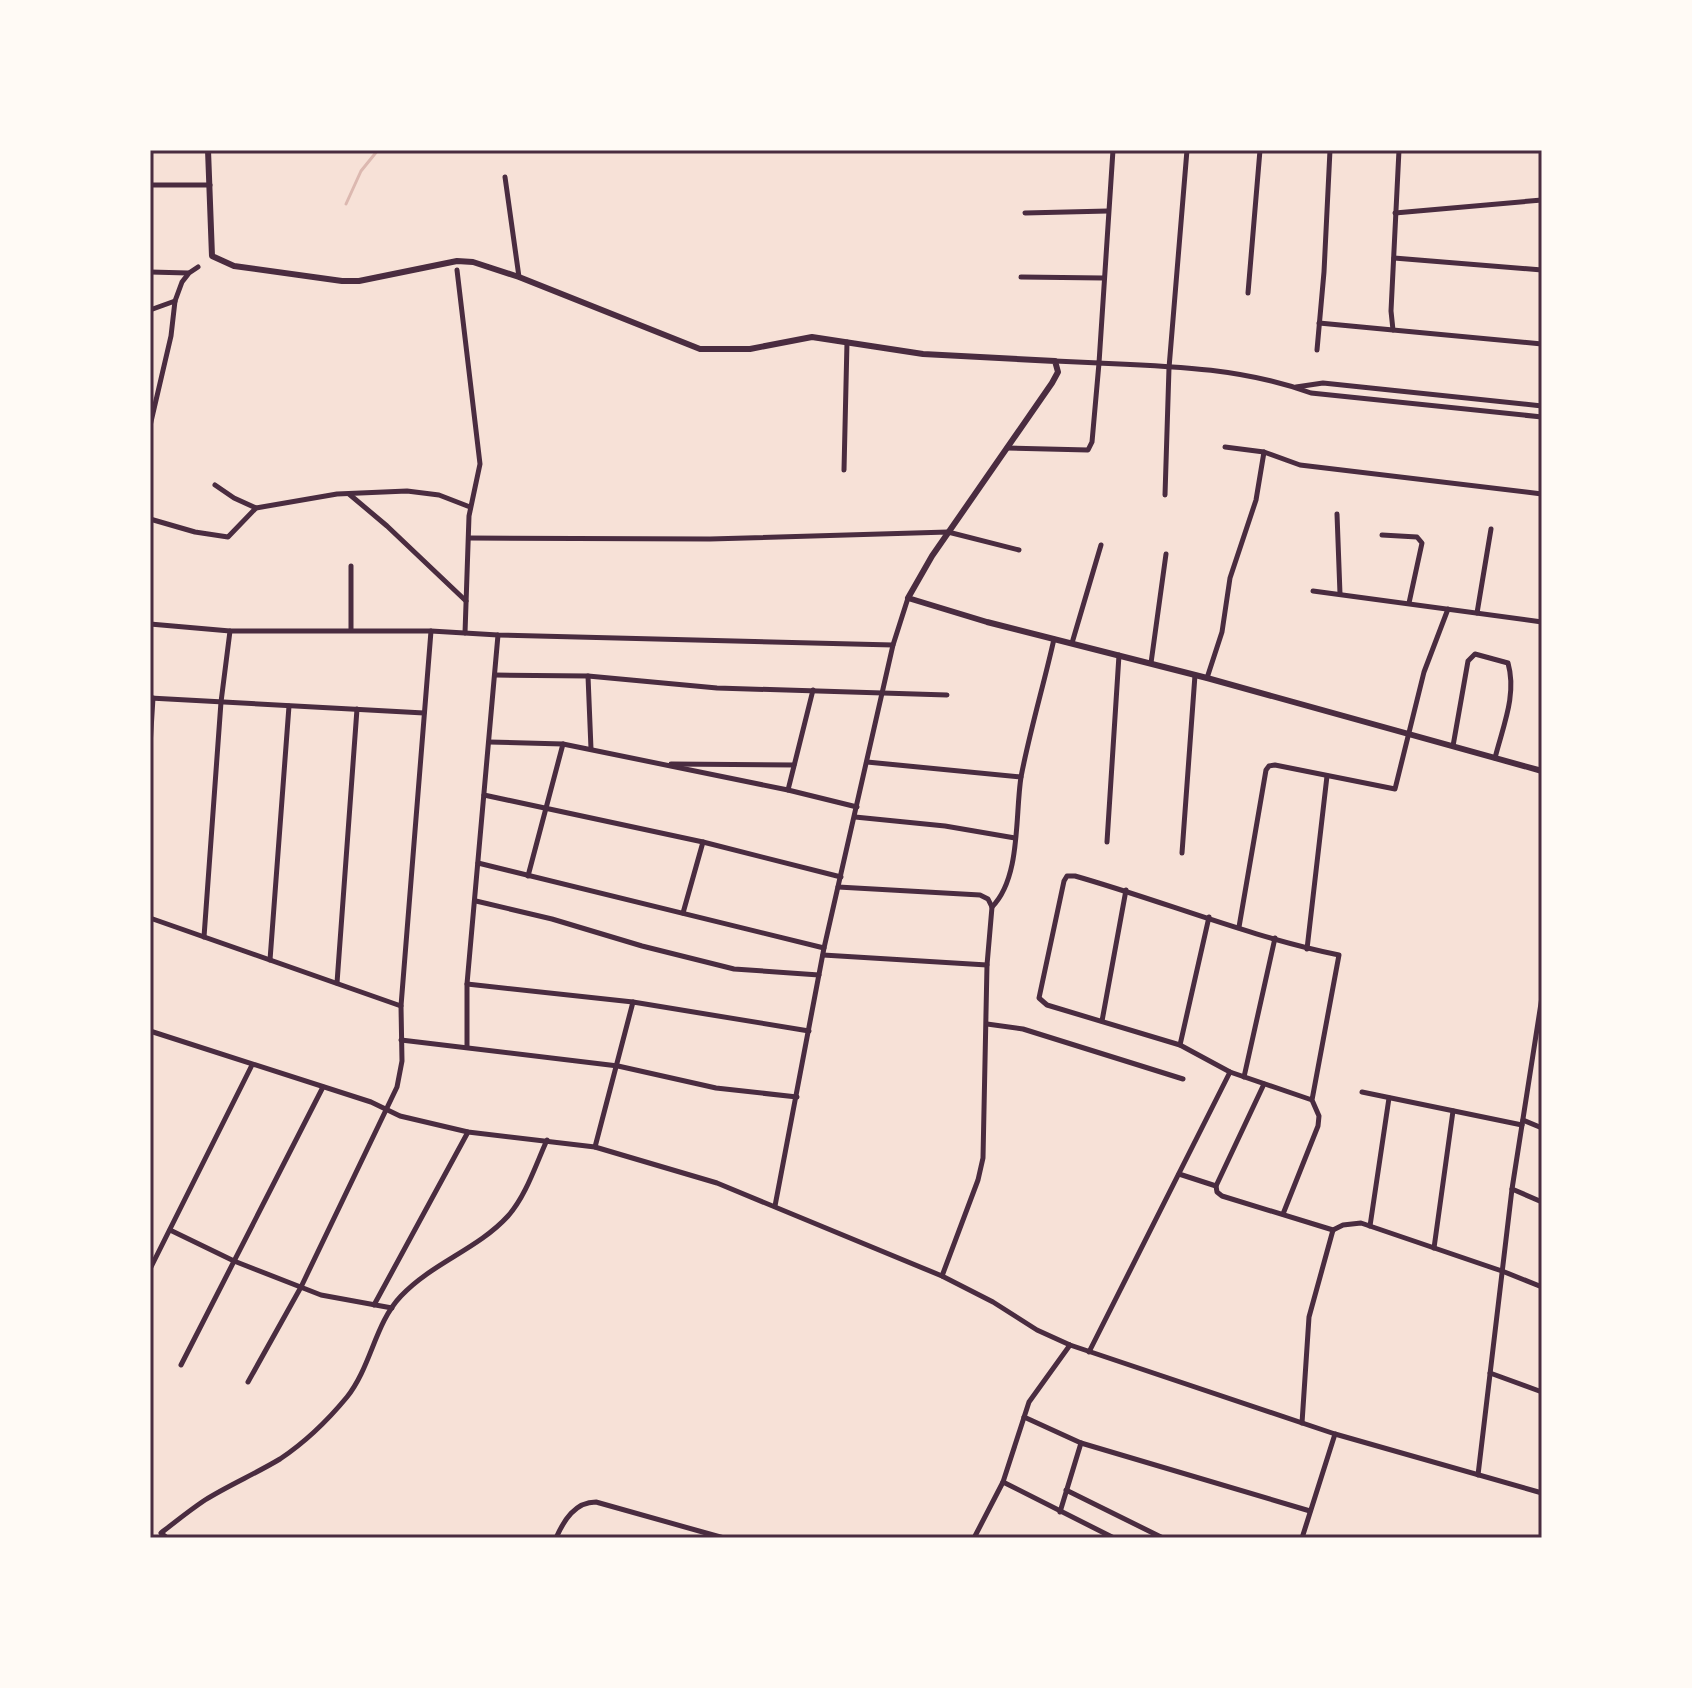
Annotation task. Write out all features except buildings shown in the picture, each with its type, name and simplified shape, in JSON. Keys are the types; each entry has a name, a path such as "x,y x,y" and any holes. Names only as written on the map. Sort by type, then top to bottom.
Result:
{"street":[{"path":"208,150 210,248 212,256 219,262 331,281 359,281 457,261 473,262 519,277 700,349 750,349 812,337 923,354 1231,372 1322,394 1542,417"},
{"path":"1006,448 1088,450 1092,442 1113,150"},
{"path":"1165,495 1169,368 1187,150"},
{"path":"1248,293 1260,150"},
{"path":"1317,350 1330,150"},
{"path":"1393,330 1391,311 1399,150"},
{"path":"505,177 519,277"},
{"path":"150,185 210,185"},
{"path":"1395,213 1542,200"},
{"path":"1025,213 1108,211"},
{"path":"1394,258 1542,270"},
{"path":"150,426 171,336 175,301 182,282 198,267"},
{"path":"457,270 480,464 470,507 465,633"},
{"path":"150,272 189,273"},
{"path":"1021,277 1103,278"},
{"path":"150,310 175,301"},
{"path":"1319,323 1542,344"},
{"path":"844,470 847,342"},
{"path":"775,1206 823,952 893,645 908,598 948,532 1052,383 1058,372 1055,361"},
{"path":"1295,387 1323,383 1542,406"},
{"path":"1472,408 1474,398"},
{"path":"1225,447 1264,452 1300,465 1542,494"},
{"path":"1207,678 1222,632 1230,578 1256,500 1264,452"},
{"path":"215,485 256,508 349,493 407,491 439,495 470,507"},
{"path":"349,493 467,602"},
{"path":"150,519 195,532 228,537 256,508"},
{"path":"1337,514 1340,594"},
{"path":"1477,613 1491,529"},
{"path":"469,538 710,539 948,532 1019,550"},
{"path":"1382,535 1417,537 1422,543 1409,603"},
{"path":"1072,643 1101,545"},
{"path":"1151,663 1166,554"},
{"path":"351,566 351,630"},
{"path":"1313,591 1542,622"},
{"path":"908,598 1542,771"},
{"path":"1239,927 1266,770 1275,765 1395,789 1426,664 1448,609"},
{"path":"150,624 230,631 431,631 893,645"},
{"path":"204,937 221,702 230,631"},
{"path":"248,1382 301,1287 397,1087 402,1061 401,1006 431,631"},
{"path":"467,1047 467,984 498,635"},
{"path":"942,1276 978,1180 983,1158 987,965 992,907 1005,889 1015,838 1021,777 1054,639"},
{"path":"1453,746 1468,661 1475,654 1491,656 1508,663 1513,680 1495,758"},
{"path":"1107,842 1119,655"},
{"path":"495,675 588,676 717,688 947,695"},
{"path":"1182,853 1195,675"},
{"path":"588,676 591,749"},
{"path":"788,790 813,690"},
{"path":"150,746 151,698 424,713"},
{"path":"270,960 289,706"},
{"path":"337,983 357,709"},
{"path":"489,742 563,744 858,807"},
{"path":"528,876 563,744"},
{"path":"867,762 1021,777"},
{"path":"657,764 794,765"},
{"path":"1307,949 1327,776"},
{"path":"484,795 703,842 841,877"},
{"path":"855,817 945,826 1015,838"},
{"path":"683,913 703,842"},
{"path":"478,863 683,913 823,952 987,965"},
{"path":"1283,1214 1318,1126 1319,1116 1312,1100 1339,955 1307,949 1126,890 1067,876 1039,998 1047,1005 1180,1045 1230,1072 1312,1100"},
{"path":"838,887 980,895 988,899 992,907"},
{"path":"1102,1021 1126,890"},
{"path":"476,901 734,969 819,975"},
{"path":"1180,1045 1209,917"},
{"path":"150,918 401,1006"},
{"path":"1244,1077 1275,938"},
{"path":"467,984 633,1002 809,1031"},
{"path":"1478,1475 1512,1189 1542,997"},
{"path":"595,1147 633,1002"},
{"path":"987,1024 1023,1029 1183,1079"},
{"path":"150,1031 323,1087 400,1116 468,1132 595,1147 717,1183 942,1276 993,1302 1037,1330 1070,1345 1335,1434 1542,1493"},
{"path":"401,1040 618,1066 716,1088 797,1097"},
{"path":"150,1269 252,1065"},
{"path":"1089,1352 1230,1072"},
{"path":"1264,1084 1216,1186 1222,1196 1333,1230 1352,1223 1370,1226 1542,1287"},
{"path":"181,1365 323,1087"},
{"path":"1362,1092 1542,1128"},
{"path":"1370,1226 1389,1098"},
{"path":"1434,1248 1453,1111"},
{"path":"374,1305 468,1132"},
{"path":"167,1538 161,1533 207,1499 281,1458 309,1436 347,1397 363,1372 392,1308 426,1273 468,1248 506,1219 515,1208 547,1140"},
{"path":"1179,1174 1216,1186"},
{"path":"1512,1189 1542,1202"},
{"path":"170,1230 234,1261 321,1295 392,1308"},
{"path":"1302,1423 1309,1317 1333,1230"},
{"path":"974,1538 1003,1482 1029,1402 1070,1345"},
{"path":"1490,1373 1542,1392"},
{"path":"1024,1417 1081,1443 1310,1511"},
{"path":"1304,1537 1335,1434"},
{"path":"1060,1512 1081,1443"},
{"path":"1003,1482 1114,1538"},
{"path":"1066,1490 1163,1538"},
{"path":"556,1538 573,1511 586,1502 596,1502 724,1538"}],"waterway":[{"path":"346,204 361,171 378,150"}]}
